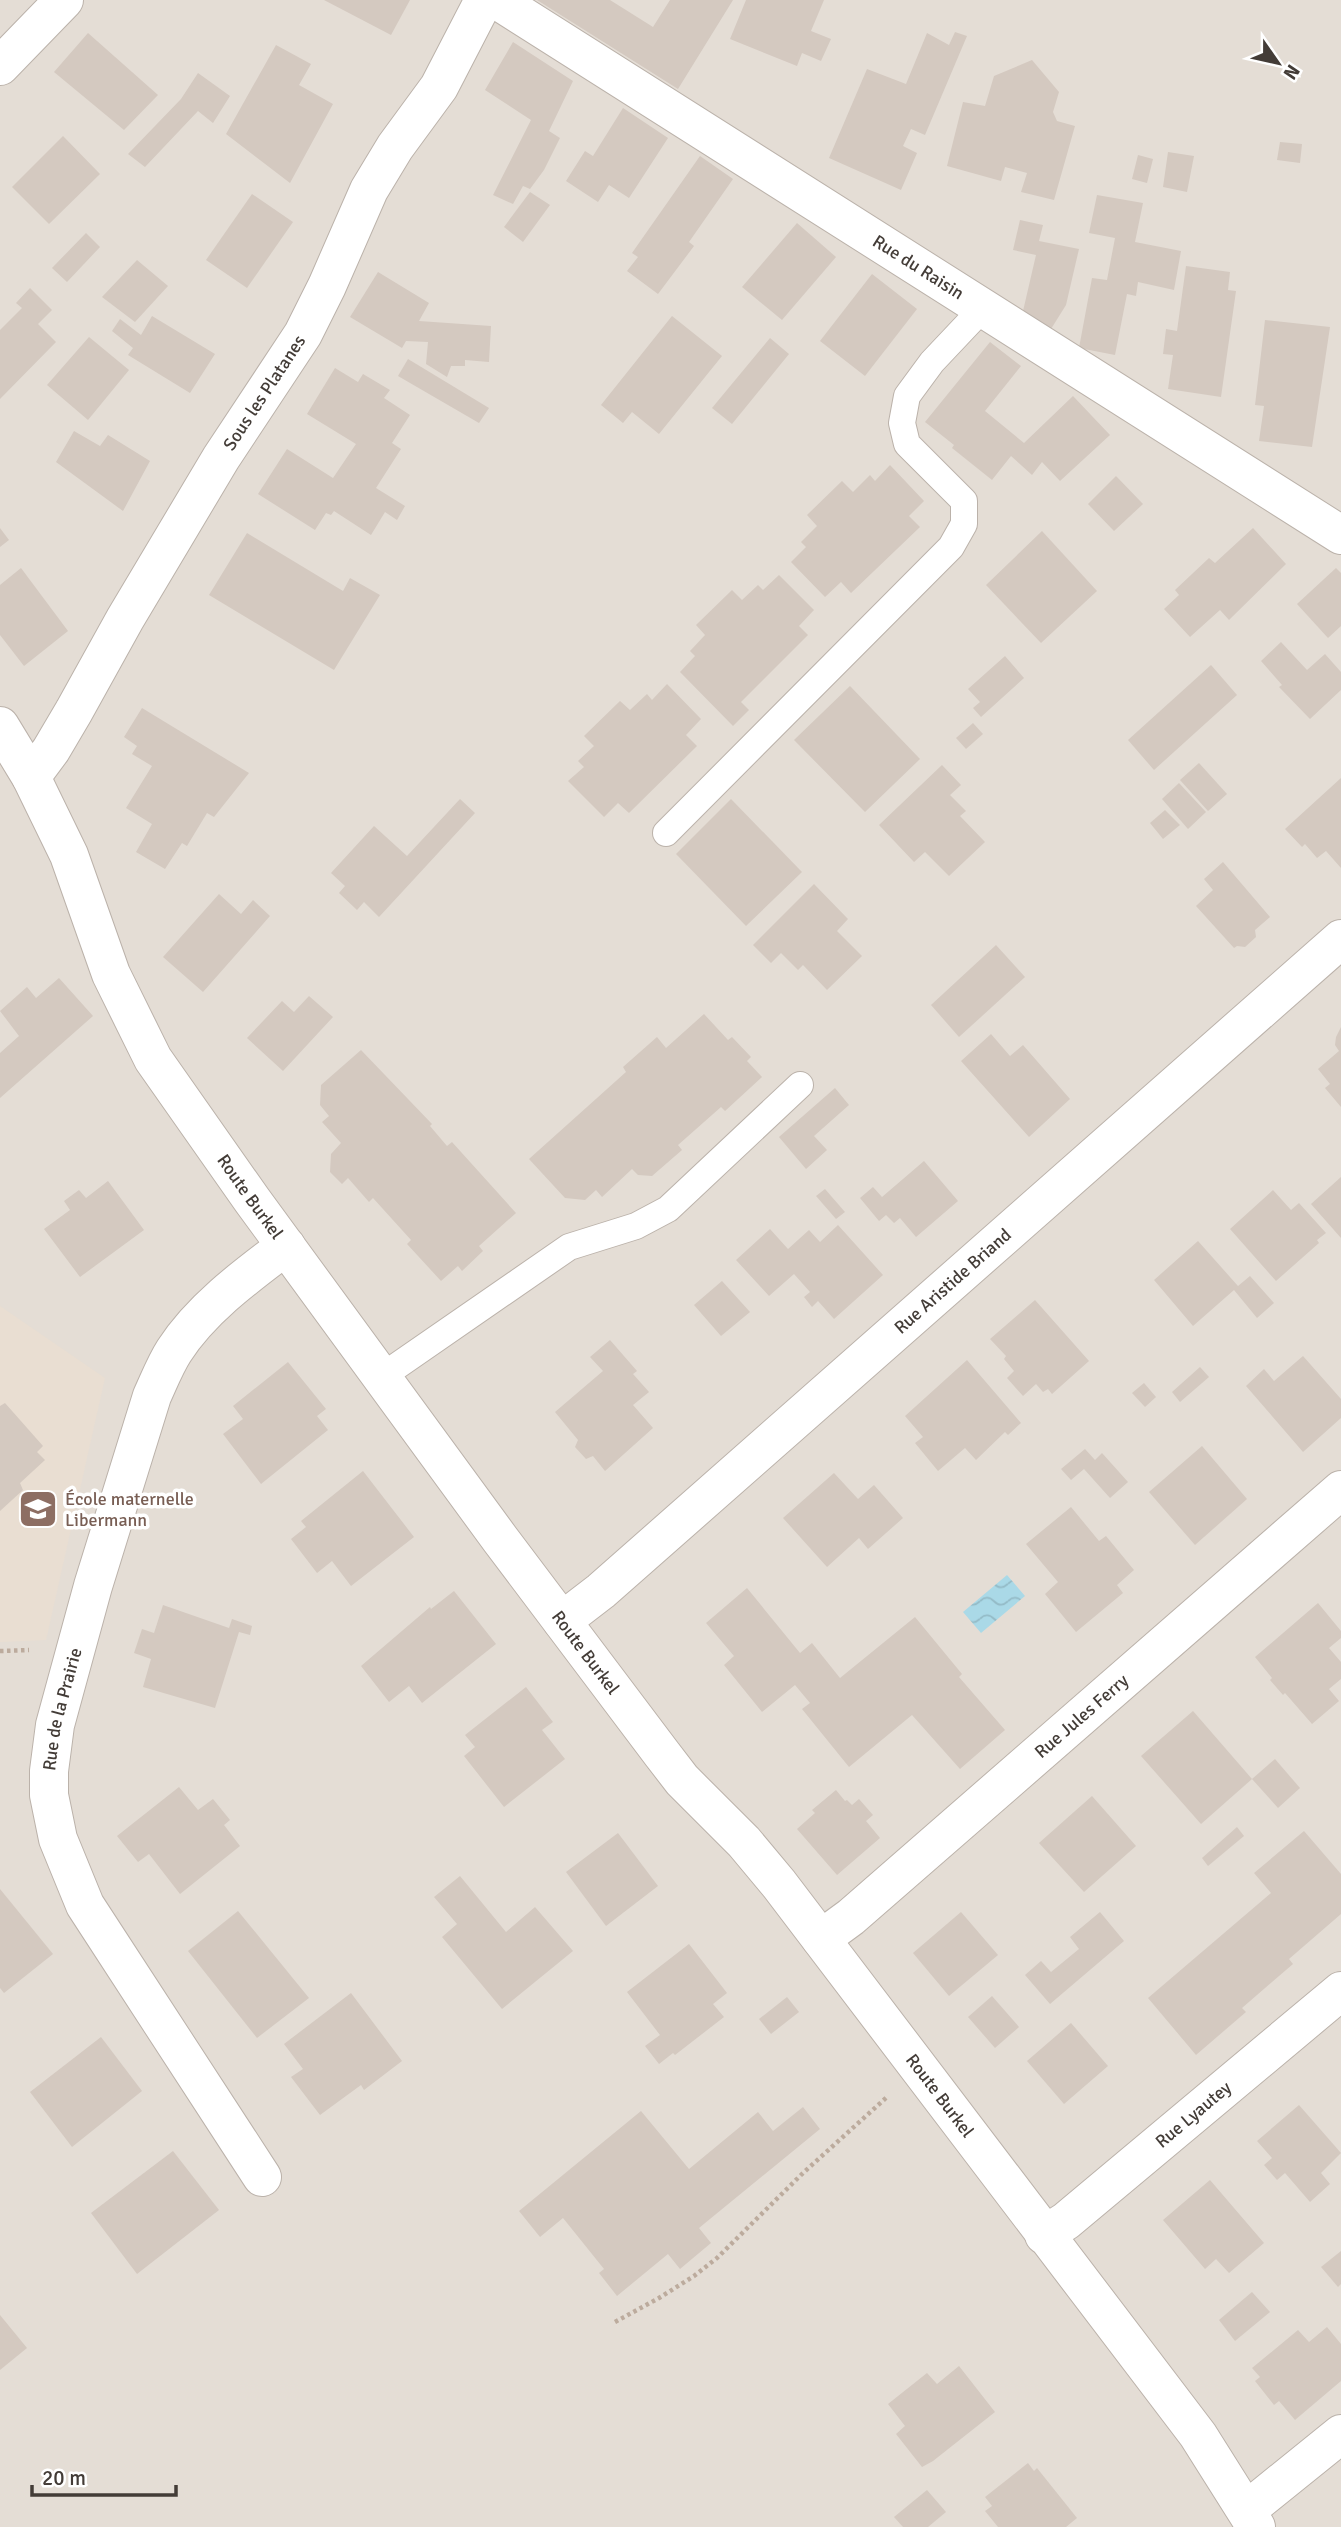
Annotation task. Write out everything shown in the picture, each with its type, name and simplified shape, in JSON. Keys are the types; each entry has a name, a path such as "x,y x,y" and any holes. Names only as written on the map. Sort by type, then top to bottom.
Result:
{"street":[{"path":"0,66 64,0"},
{"name":"Sous les Platanes","path":"31,777 51,750 221,458 303,334 369,190 395,147 439,87 484,0"},
{"name":"Rue du Raisin","path":"497,0 1341,535"},
{"name":"Route Burkel","path":"0,726 31,777 69,855 111,974 153,1059 286,1246 562,1621 682,1780 750,1850 821,1939 1198,2435 1252,2519"},
{"name":"Rue Aristide Briand","path":"562,1621 601,1591 1341,939"},
{"name":"Rue de la Prairie","path":"262,2177 85,1905 58,1839 48,1771 55,1725 82,1623 152,1396 163,1371 174,1350 192,1327 250,1273 286,1246"},
{"name":"Rue Jules Ferry","path":"821,1939 851,1917 1341,1490"},
{"name":"Rue Lyautey","path":"1044,2235 1066,2221 1341,1991"},
{"path":"1252,2519 1341,2434"}],"lane":[{"path":"666,833 951,547 964,524 964,500 907,444 902,423 906,396 932,362 983,308"},
{"path":"382,1377 569,1247 636,1226 668,1209 800,1085"}],"path":[{"path":"615,2322 659,2298 717,2258 829,2149 919,2068"}],"shaded area":[{"path":"0,0 1341,0 1341,2527 0,2527"},
{"name":"École maternelle Libermann","path":"0,1306 105,1378 46,1640 0,1642"}],"water":[{"path":"1007,1575 1025,1596 981,1633 963,1612"}],"building":[{"path":"324,0 410,0 391,35"},
{"path":"537,0 610,0 653,27 670,0 733,0 678,89"},
{"path":"746,0 824,0 811,31 831,39 821,61 802,53 797,66 730,39"},
{"path":"955,32 967,36 925,135 911,129 903,146 917,153 901,190 829,158 867,69 906,84 927,33 949,45"},
{"path":"88,33 158,95 124,130 54,72"},
{"path":"513,42 573,81 549,131 560,138 544,170 530,189 523,186 513,204 493,195 531,120 485,90"},
{"path":"276,45 311,64 299,85 333,104 290,183 226,134"},
{"path":"1032,60 1059,92 1053,112 1057,121 1075,126 1054,200 1021,192 1027,173 1005,167 1001,181 947,166 963,102 985,106 994,76"},
{"path":"198,73 230,96 213,123 198,111 145,167 128,154 181,99"},
{"path":"623,108 668,138 629,198 609,185 598,202 566,181 585,151 593,156"},
{"path":"63,136 100,174 49,224 12,187"},
{"path":"1280,142 1302,144 1300,163 1277,160"},
{"path":"1168,152 1194,156 1187,192 1163,187"},
{"path":"1138,155 1153,159 1147,183 1132,179"},
{"path":"700,156 733,179 689,242 694,246 658,294 627,271 638,257 632,253"},
{"path":"530,192 550,205 523,242 504,227"},
{"path":"252,194 293,222 247,288 206,260"},
{"path":"1097,195 1143,203 1135,242 1181,251 1174,290 1138,282 1136,296 1127,294 1115,355 1079,348 1092,278 1107,280 1115,238 1089,233"},
{"path":"1020,220 1043,225 1039,241 1079,249 1066,305 1051,329 1023,311 1036,255 1013,250"},
{"path":"797,223 836,257 782,320 742,287"},
{"path":"86,233 100,247 67,282 52,268"},
{"path":"137,260 168,286 135,322 102,297"},
{"path":"1186,266 1230,272 1228,290 1236,291 1221,397 1168,389 1173,355 1163,354 1166,329 1177,331"},
{"path":"378,272 429,303 419,321 491,326 489,362 465,360 465,366 451,366 447,377 426,364 428,342 406,341 402,348 350,317"},
{"path":"872,274 917,309 865,376 820,341"},
{"path":"30,288 52,310 38,324 56,342 0,399 0,330 22,308 16,303"},
{"path":"152,316 215,354 190,393 128,355 133,348 112,331 120,319 141,335"},
{"path":"672,316 722,356 659,434 632,412 623,423 601,405"},
{"path":"1265,320 1330,327 1312,447 1259,441 1264,406 1255,405"},
{"path":"89,337 129,370 88,420 47,385"},
{"path":"770,338 789,354 732,424 712,408"},
{"path":"990,342 1021,366 985,411 1024,443 1073,396 1110,435 1060,481 1042,462 1032,475 1011,456 992,480 925,422"},
{"path":"408,359 489,408 479,423 398,376"},
{"path":"335,368 358,382 363,374 390,390 384,398 410,415 392,443 401,449 376,488 405,506 397,520 385,512 371,535 334,511 331,515 326,513 315,530 258,494 287,449 333,478 356,444 307,414"},
{"path":"74,431 100,446 108,435 150,461 123,511 56,462"},
{"path":"890,465 924,501 909,516 920,527 851,593 841,582 825,597 791,562 806,547 801,542 817,526 807,515 842,481 853,492 870,475 875,481"},
{"path":"1116,476 1143,504 1114,531 1088,504"},
{"path":"0,528 9,540 0,547"},
{"path":"1253,528 1286,564 1229,620 1220,610 1190,637 1164,609 1179,595 1175,590 1209,558 1215,563"},
{"path":"1042,531 1097,591 1041,643 986,585"},
{"path":"247,533 343,591 350,578 380,595 334,670 209,595"},
{"path":"21,568 68,631 24,666 0,635 0,585"},
{"path":"1336,568 1341,573 1341,626 1328,638 1297,604"},
{"path":"779,575 814,610 799,626 808,635 741,702 749,710 733,726 680,672 695,656 690,651 705,635 696,625 732,590 742,600 758,585 763,590"},
{"path":"1281,642 1307,670 1325,654 1341,672 1341,690 1310,719 1279,687 1282,685 1261,661"},
{"path":"1005,656 1024,678 981,717 973,708 980,702 968,689"},
{"path":"1211,665 1237,695 1154,770 1128,740"},
{"path":"667,684 701,719 686,735 697,746 629,813 618,803 604,817 568,781 584,767 578,761 594,746 584,736 620,701 630,710 647,694 652,700"},
{"path":"850,686 920,759 865,812 794,740"},
{"path":"142,708 249,773 214,817 207,813 187,846 182,843 165,869 136,852 152,824 126,808 152,766 132,754 137,746 124,737"},
{"path":"973,723 983,734 966,749 956,738"},
{"path":"1199,763 1227,794 1208,811 1180,780"},
{"path":"942,765 961,785 950,795 966,811 960,816 985,842 949,876 925,852 914,862 879,825"},
{"path":"1341,778 1341,868 1326,851 1317,858 1305,844 1302,847 1285,829"},
{"path":"1179,783 1206,812 1188,829 1162,799"},
{"path":"460,799 475,813 379,917 364,902 357,910 339,893 345,886 331,873 374,826 407,856"},
{"path":"731,799 802,872 746,926 676,854"},
{"path":"1165,810 1180,825 1163,839 1150,823"},
{"path":"1223,862 1270,917 1255,930 1256,937 1245,947 1234,948 1196,906 1213,890 1204,879"},
{"path":"814,884 848,919 837,931 862,956 827,990 803,965 798,970 781,953 771,963 753,945"},
{"path":"219,894 241,914 253,900 270,916 203,992 163,957"},
{"path":"996,945 1025,977 959,1037 931,1005"},
{"path":"59,978 93,1016 0,1098 0,1053 19,1036 0,1011 27,987 36,998"},
{"path":"309,996 333,1017 283,1071 247,1038 282,1001 294,1012"},
{"path":"704,1014 728,1040 732,1037 751,1057 747,1061 762,1077 725,1111 721,1107 678,1145 682,1150 652,1176 638,1175 632,1169 602,1197 596,1190 585,1200 565,1198 529,1159 626,1072 623,1067 657,1037 666,1048"},
{"path":"1341,1027 1341,1107 1325,1088 1330,1084 1318,1069 1339,1051 1335,1045"},
{"path":"991,1034 1010,1056 1023,1045 1070,1099 1029,1137 961,1061"},
{"path":"361,1050 432,1124 430,1126 447,1146 452,1142 516,1213 479,1246 483,1251 462,1271 458,1266 441,1281 407,1244 411,1240 373,1198 369,1202 348,1178 342,1184 330,1172 331,1154 341,1143 322,1122 329,1116 320,1105 321,1085"},
{"path":"835,1088 849,1105 814,1136 827,1150 806,1169 779,1137"},
{"path":"924,1161 958,1201 916,1237 900,1218 894,1223 886,1215 879,1221 860,1198 873,1187 882,1197"},
{"path":"1341,1177 1341,1238 1311,1204"},
{"path":"108,1181 144,1230 80,1277 44,1229 70,1210 64,1201 79,1190 86,1198"},
{"path":"825,1189 845,1212 836,1219 816,1196"},
{"path":"1273,1190 1291,1210 1299,1203 1326,1233 1317,1240 1319,1243 1276,1281 1230,1229"},
{"path":"838,1225 883,1275 834,1319 818,1301 812,1307 804,1297 810,1292 794,1274 769,1296 736,1260 770,1229 788,1249 809,1230 820,1242"},
{"path":"1198,1241 1238,1286 1250,1276 1274,1303 1257,1318 1234,1290 1193,1326 1154,1280"},
{"path":"722,1281 750,1312 721,1336 694,1305"},
{"path":"1035,1300 1089,1361 1052,1394 1048,1389 1043,1392 1036,1384 1023,1396 1007,1378 1014,1371 1004,1359 1006,1356 990,1339"},
{"path":"610,1340 637,1371 633,1374 649,1392 633,1405 653,1428 605,1471 593,1456 586,1459 575,1447 578,1440 555,1412 603,1371 590,1357"},
{"path":"1303,1356 1341,1399 1341,1418 1303,1452 1246,1386 1264,1369 1274,1381"},
{"path":"967,1360 1021,1423 1008,1435 1005,1432 976,1460 965,1448 938,1471 915,1443 923,1437 905,1416"},
{"path":"288,1362 326,1409 317,1416 328,1430 261,1484 223,1434 243,1419 233,1406"},
{"path":"1200,1367 1209,1377 1180,1402 1172,1392"},
{"path":"1144,1383 1156,1397 1145,1407 1132,1393"},
{"path":"5,1403 43,1446 37,1452 45,1460 20,1483 23,1490 0,1511 0,1406"},
{"path":"1202,1446 1247,1499 1195,1545 1149,1492"},
{"path":"1085,1449 1095,1460 1102,1453 1128,1482 1110,1498 1084,1469 1071,1480 1061,1469"},
{"path":"363,1471 414,1537 351,1586 332,1561 317,1573 291,1539 306,1527 301,1521"},
{"path":"834,1473 858,1499 874,1485 903,1518 868,1549 859,1538 827,1567 783,1518"},
{"path":"1071,1507 1099,1541 1106,1536 1134,1570 1117,1585 1123,1593 1076,1632 1045,1594 1058,1582 1026,1544"},
{"path":"747,1588 800,1653 812,1643 840,1678 915,1617 962,1674 959,1677 1005,1730 960,1769 912,1715 849,1767 802,1709 810,1703 795,1685 762,1712 724,1665 734,1656 706,1623"},
{"path":"454,1591 496,1644 422,1703 409,1686 389,1702 361,1666 430,1607 431,1609"},
{"path":"1318,1603 1341,1631 1341,1638 1329,1648 1341,1662 1341,1679 1329,1689 1339,1701 1312,1724 1270,1680 1272,1678 1255,1657"},
{"path":"163,1605 229,1628 232,1619 252,1626 250,1635 239,1632 215,1708 143,1687 151,1659 134,1653 142,1629 154,1633"},
{"path":"526,1687 553,1722 542,1730 565,1759 504,1807 464,1756 475,1747 465,1735"},
{"path":"1193,1711 1252,1779 1201,1824 1141,1756"},
{"path":"1275,1759 1300,1788 1278,1808 1252,1779"},
{"path":"179,1787 198,1810 213,1799 230,1820 224,1825 240,1846 180,1894 149,1854 138,1862 117,1836"},
{"path":"836,1790 852,1805 859,1799 873,1815 866,1821 880,1838 837,1875 797,1829 815,1813 812,1810"},
{"path":"1092,1796 1136,1846 1084,1892 1039,1843"},
{"path":"1237,1827 1244,1836 1208,1866 1202,1858"},
{"path":"1304,1831 1341,1874 1341,1914 1289,1959 1293,1964 1242,2008 1246,2012 1196,2055 1148,1998 1271,1893 1254,1873"},
{"path":"618,1833 658,1886 606,1926 566,1872"},
{"path":"460,1876 506,1932 535,1907 573,1951 502,2009 442,1937 457,1924 434,1897"},
{"path":"0,1889 53,1954 4,1993 0,1988"},
{"path":"238,1911 309,1998 257,2038 188,1951"},
{"path":"961,1912 998,1955 949,1996 913,1953"},
{"path":"1100,1912 1124,1941 1050,2004 1025,1975 1041,1961 1051,1972 1079,1949 1070,1937"},
{"path":"689,1944 727,1993 713,2004 724,2017 659,2064 645,2046 660,2035 627,1992"},
{"path":"351,1993 402,2061 364,2090 361,2085 320,2115 291,2077 303,2069 284,2044"},
{"path":"992,1996 1019,2027 995,2048 968,2017"},
{"path":"787,1997 799,2012 771,2034 759,2019"},
{"path":"1071,2023 1108,2066 1064,2104 1027,2061"},
{"path":"101,2037 142,2091 72,2147 30,2092"},
{"path":"1299,2105 1341,2153 1321,2173 1330,2184 1310,2202 1285,2173 1277,2180 1264,2165 1272,2158 1257,2141"},
{"path":"803,2107 820,2129 699,2228 711,2243 680,2269 668,2254 617,2296 599,2273 604,2269 563,2218 540,2237 519,2211 641,2111 689,2169 758,2112 773,2131"},
{"path":"173,2151 219,2210 137,2274 91,2213"},
{"path":"1210,2180 1264,2243 1229,2273 1216,2259 1205,2269 1163,2220"},
{"path":"1341,2251 1341,2284 1338,2287 1321,2267"},
{"path":"1252,2292 1270,2312 1235,2341 1219,2320"},
{"path":"0,2315 27,2348 0,2370"},
{"path":"1327,2327 1341,2344 1341,2381 1295,2420 1279,2401 1274,2405 1255,2381 1260,2377 1252,2368 1298,2330 1309,2342"},
{"path":"959,2366 995,2412 922,2467 896,2434 905,2426 888,2404 927,2373 937,2384"},
{"path":"1028,2463 1034,2471 1037,2468 1077,2518 1066,2527 998,2527 985,2511 992,2506 985,2497"},
{"path":"927,2490 946,2512 928,2527 903,2527 894,2517"}],"place":[{"name":"École maternelle Libermann","path":"38,1509"}]}
